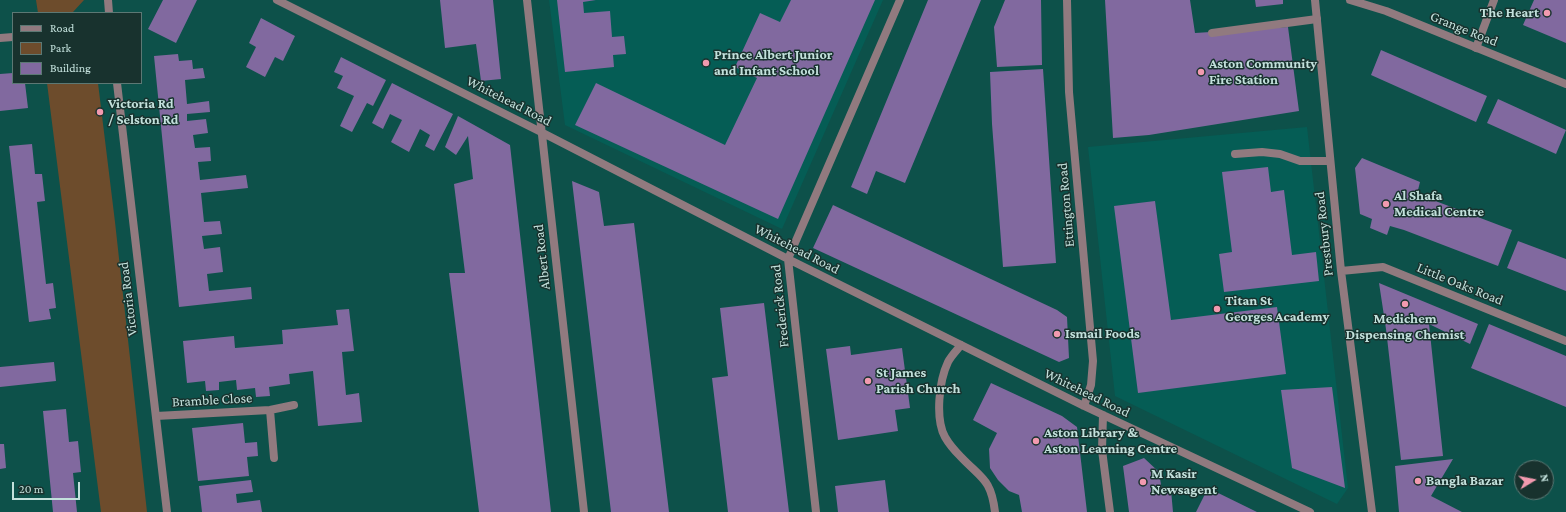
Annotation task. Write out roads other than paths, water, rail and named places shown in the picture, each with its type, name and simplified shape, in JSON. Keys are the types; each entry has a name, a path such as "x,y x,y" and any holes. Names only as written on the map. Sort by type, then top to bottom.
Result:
{"street":[{"path":"108,0 109,12"},
{"name":"Whitehead Road","path":"277,0 541,132 788,259 960,345 1084,406 1310,512"},
{"name":"Albert Road","path":"527,0 584,512"},
{"name":"Frederick Road","path":"816,512 788,259 900,0"},
{"name":"Ettington Road","path":"1067,0 1069,92 1092,361 1091,385 1084,406"},
{"name":"Prestbury Road","path":"1315,0 1341,271 1372,512"},
{"name":"Grange Road","path":"1350,0 1386,11 1566,84"},
{"path":"1476,48 1494,0"},
{"path":"1212,33 1317,19"},
{"path":"0,38 12,37"},
{"name":"Victoria Road","path":"117,84 167,512"},
{"path":"1235,154 1262,152 1280,154 1300,161 1330,161"},
{"name":"Little Oaks Road","path":"1341,271 1383,267 1566,341"},
{"path":"960,345 948,362 942,381 939,408 940,422 945,437 960,456 988,484 993,497 995,512"},
{"name":"Bramble Close","path":"156,416 270,410 294,405"},
{"name":"Bramble Close","path":"270,410 274,458"},
{"path":"1103,415 1102,450 1110,512"}],"place":[{"name":"The Heart","path":"1547,13"},
{"name":"Prince Albert Junior and Infant School","path":"706,63"},
{"name":"Aston Community Fire Station","path":"1201,72"},
{"name":"Victoria Rd / Selston Rd","path":"100,112"},
{"name":"Al Shafa Medical Centre","path":"1386,204"},
{"name":"Medichem Dispensing Chemist","path":"1405,304"},
{"name":"Titan St Georges Academy","path":"1217,309"},
{"name":"Ismail Foods","path":"1057,334"},
{"name":"St James Parish Church","path":"868,381"},
{"name":"Aston Library & Aston Learning Centre","path":"1036,441"},
{"name":"Bangla Bazar","path":"1418,481"},
{"name":"M Kasir Newsagent","path":"1143,482"}]}
